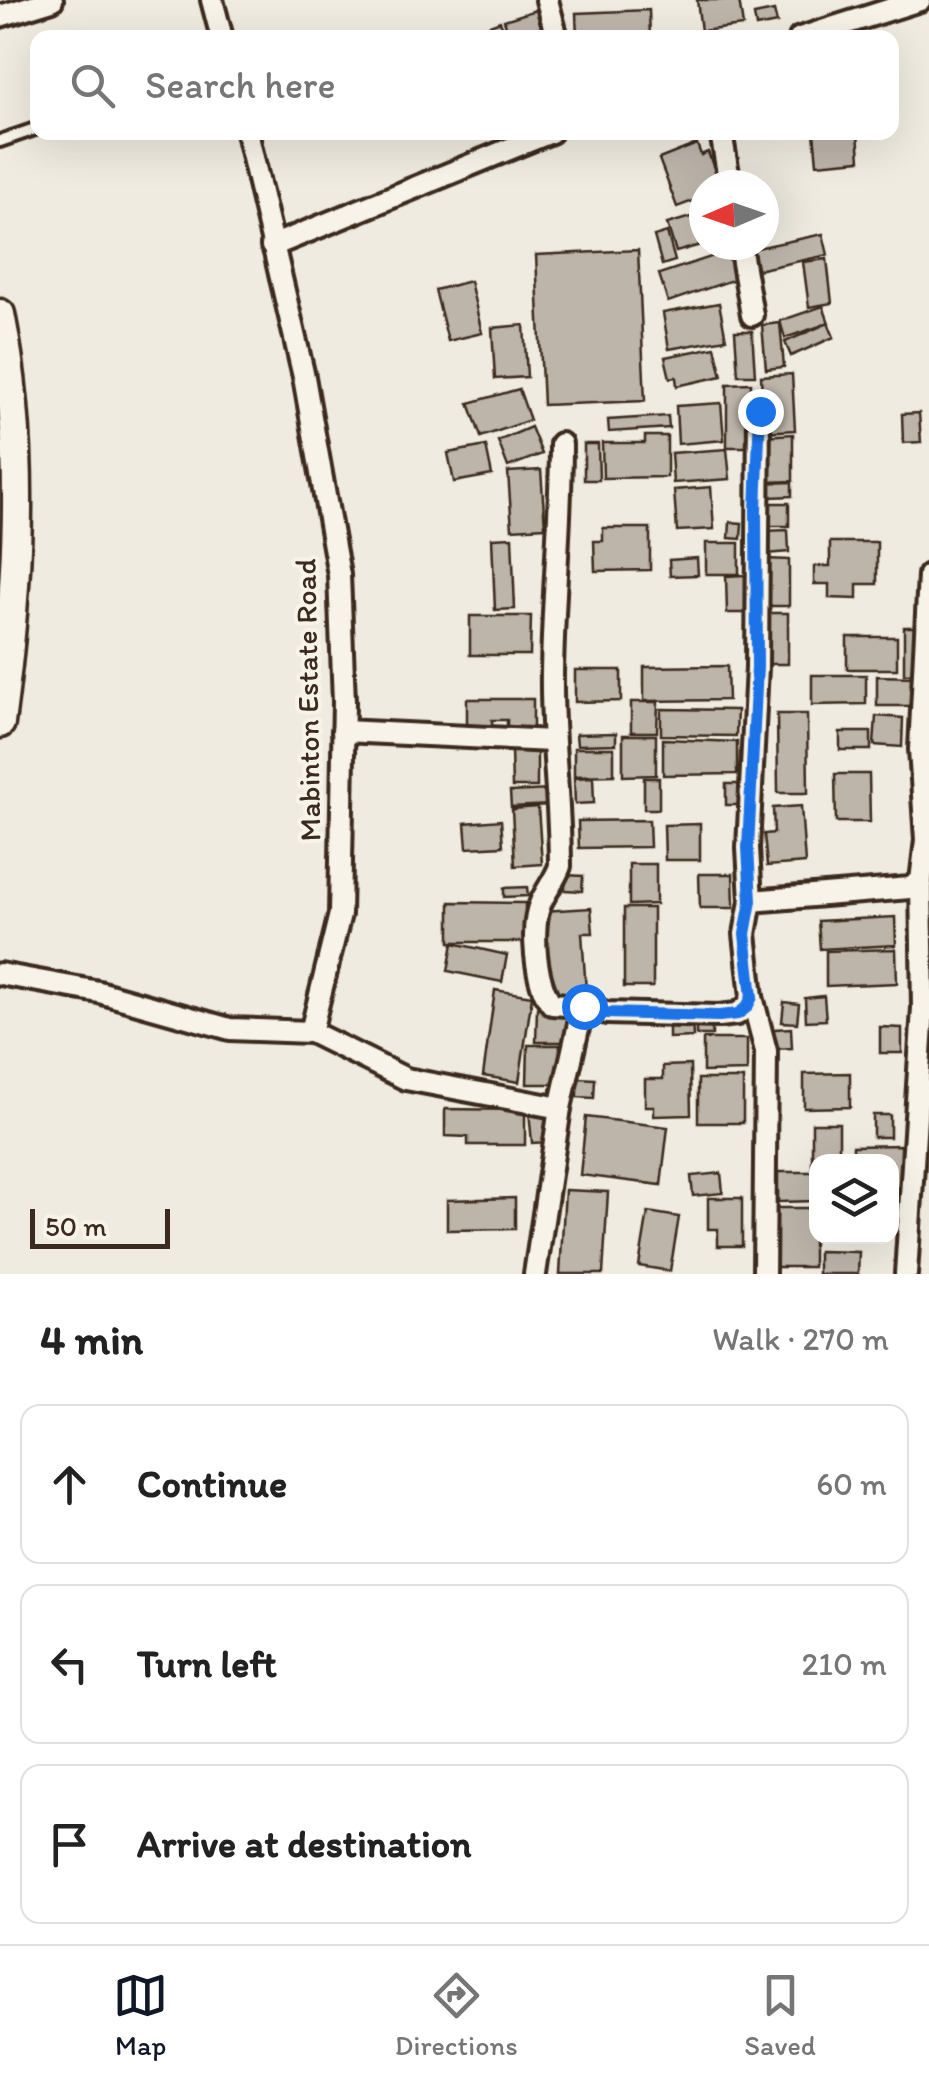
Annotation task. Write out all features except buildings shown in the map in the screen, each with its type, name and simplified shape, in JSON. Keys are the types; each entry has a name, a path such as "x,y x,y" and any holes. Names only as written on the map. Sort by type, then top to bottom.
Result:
{"main road":[{"path":"0,314 10,361 18,482 9,658 0,723"}],"street":[{"path":"0,16 52,0"},
{"path":"212,0 220,30"},
{"path":"547,0 555,30"},
{"path":"825,30 920,0"},
{"name":"Mabinton Estate Road","path":"249,140 304,377 339,574 343,731 340,914 311,1032"},
{"path":"272,246 531,140"},
{"path":"722,140 727,170"},
{"path":"743,260 752,315"},
{"path":"760,411 757,667 748,848 751,901 745,934 752,997 766,1051 764,1274"},
{"path":"561,444 552,742 560,866 536,918 539,982 552,1004 584,1006 606,1013 738,1014 752,997"},
{"path":"906,1274 924,1008 920,880 926,840 920,749 929,575"},
{"path":"343,731 552,742"},
{"path":"751,901 910,888 920,880"},
{"path":"0,974 99,992 230,1030 311,1032 406,1079 560,1108"},
{"path":"536,1274 560,1108 584,1006"}],"lane":[{"path":"0,141 30,131"}],"route":[{"path":"584,1006 606,1013 719,1016 738,1014 752,997 745,934 751,901 748,848 757,667 760,411"}]}
